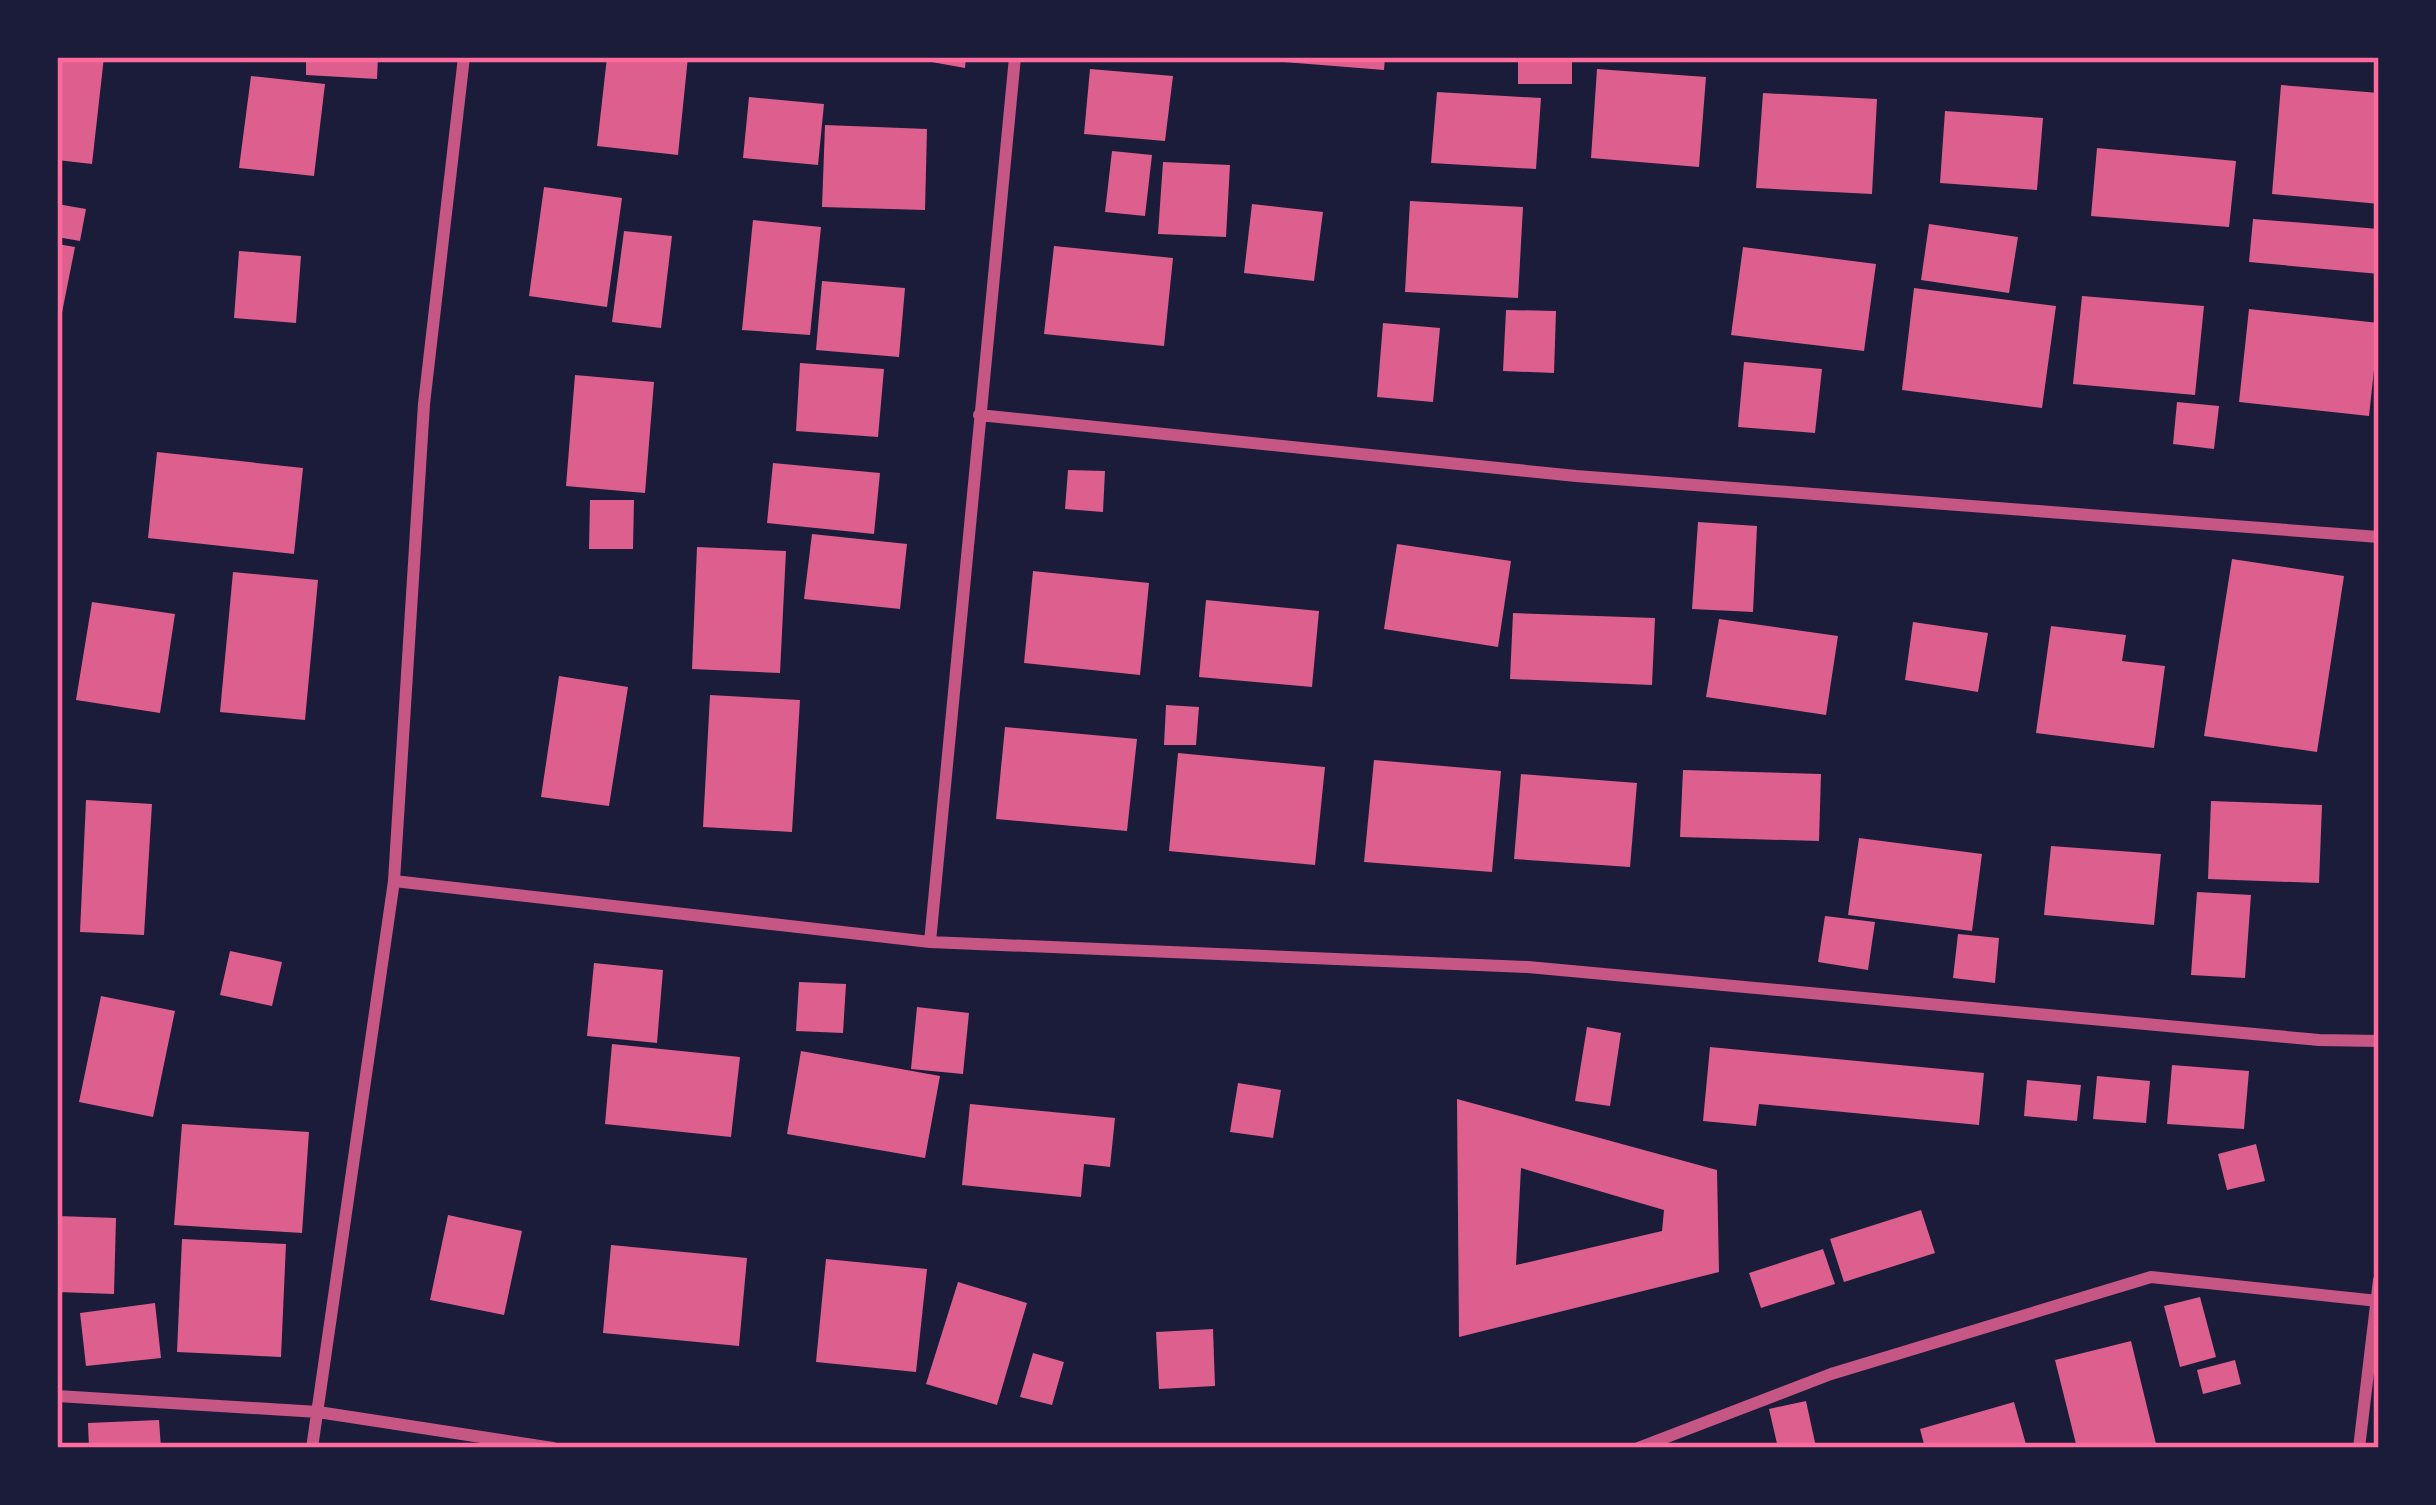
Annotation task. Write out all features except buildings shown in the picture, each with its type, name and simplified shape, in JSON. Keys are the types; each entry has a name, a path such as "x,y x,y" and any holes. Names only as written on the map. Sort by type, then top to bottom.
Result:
{"street":[{"path":"312,1448 394,881 424,404 464,57"},
{"path":"930,942 1015,57"},
{"path":"979,415 1576,476 2379,537"},
{"path":"394,881 930,942 1528,967 2319,1040 2379,1041"},
{"path":"1638,1448 1831,1374 2151,1277 2378,1301"},
{"path":"2359,1448 2379,1280"},
{"path":"57,1396 319,1412 553,1448"}]}
